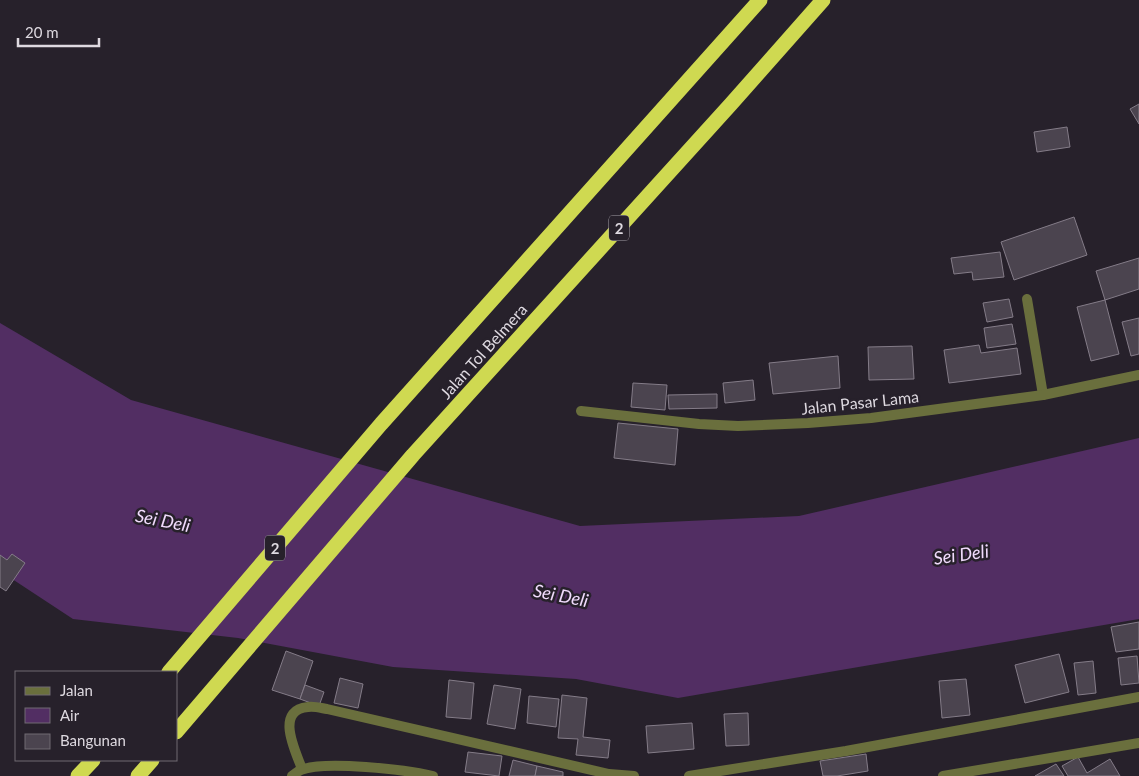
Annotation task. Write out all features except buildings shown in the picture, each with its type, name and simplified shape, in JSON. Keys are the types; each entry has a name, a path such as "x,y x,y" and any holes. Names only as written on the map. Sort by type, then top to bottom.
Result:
{"highway":[{"name":"Jalan Tol Belmera","path":"170,671 381,424 760,0"},
{"name":"Jalan Tol Belmera","path":"178,730 413,455 823,0"},
{"path":"78,776 92,761"},
{"path":"138,776 151,761"}],"street":[{"path":"1027,299 1043,395"},
{"name":"Jalan Pasar Lama","path":"581,411 699,424 738,426 871,418 1043,395 1139,375"},
{"path":"689,776 846,752 1139,697"},
{"path":"302,769 288,726 292,716 298,710 308,706 609,774 634,776"},
{"path":"943,776 1139,743"},
{"path":"292,776 302,769 325,766 432,776"}],"water":[{"name":"Sei Deli","path":"0,323 131,400 580,526 799,516 1139,438 1139,619 678,698 576,679 393,667 238,638 73,619 0,571"}]}
